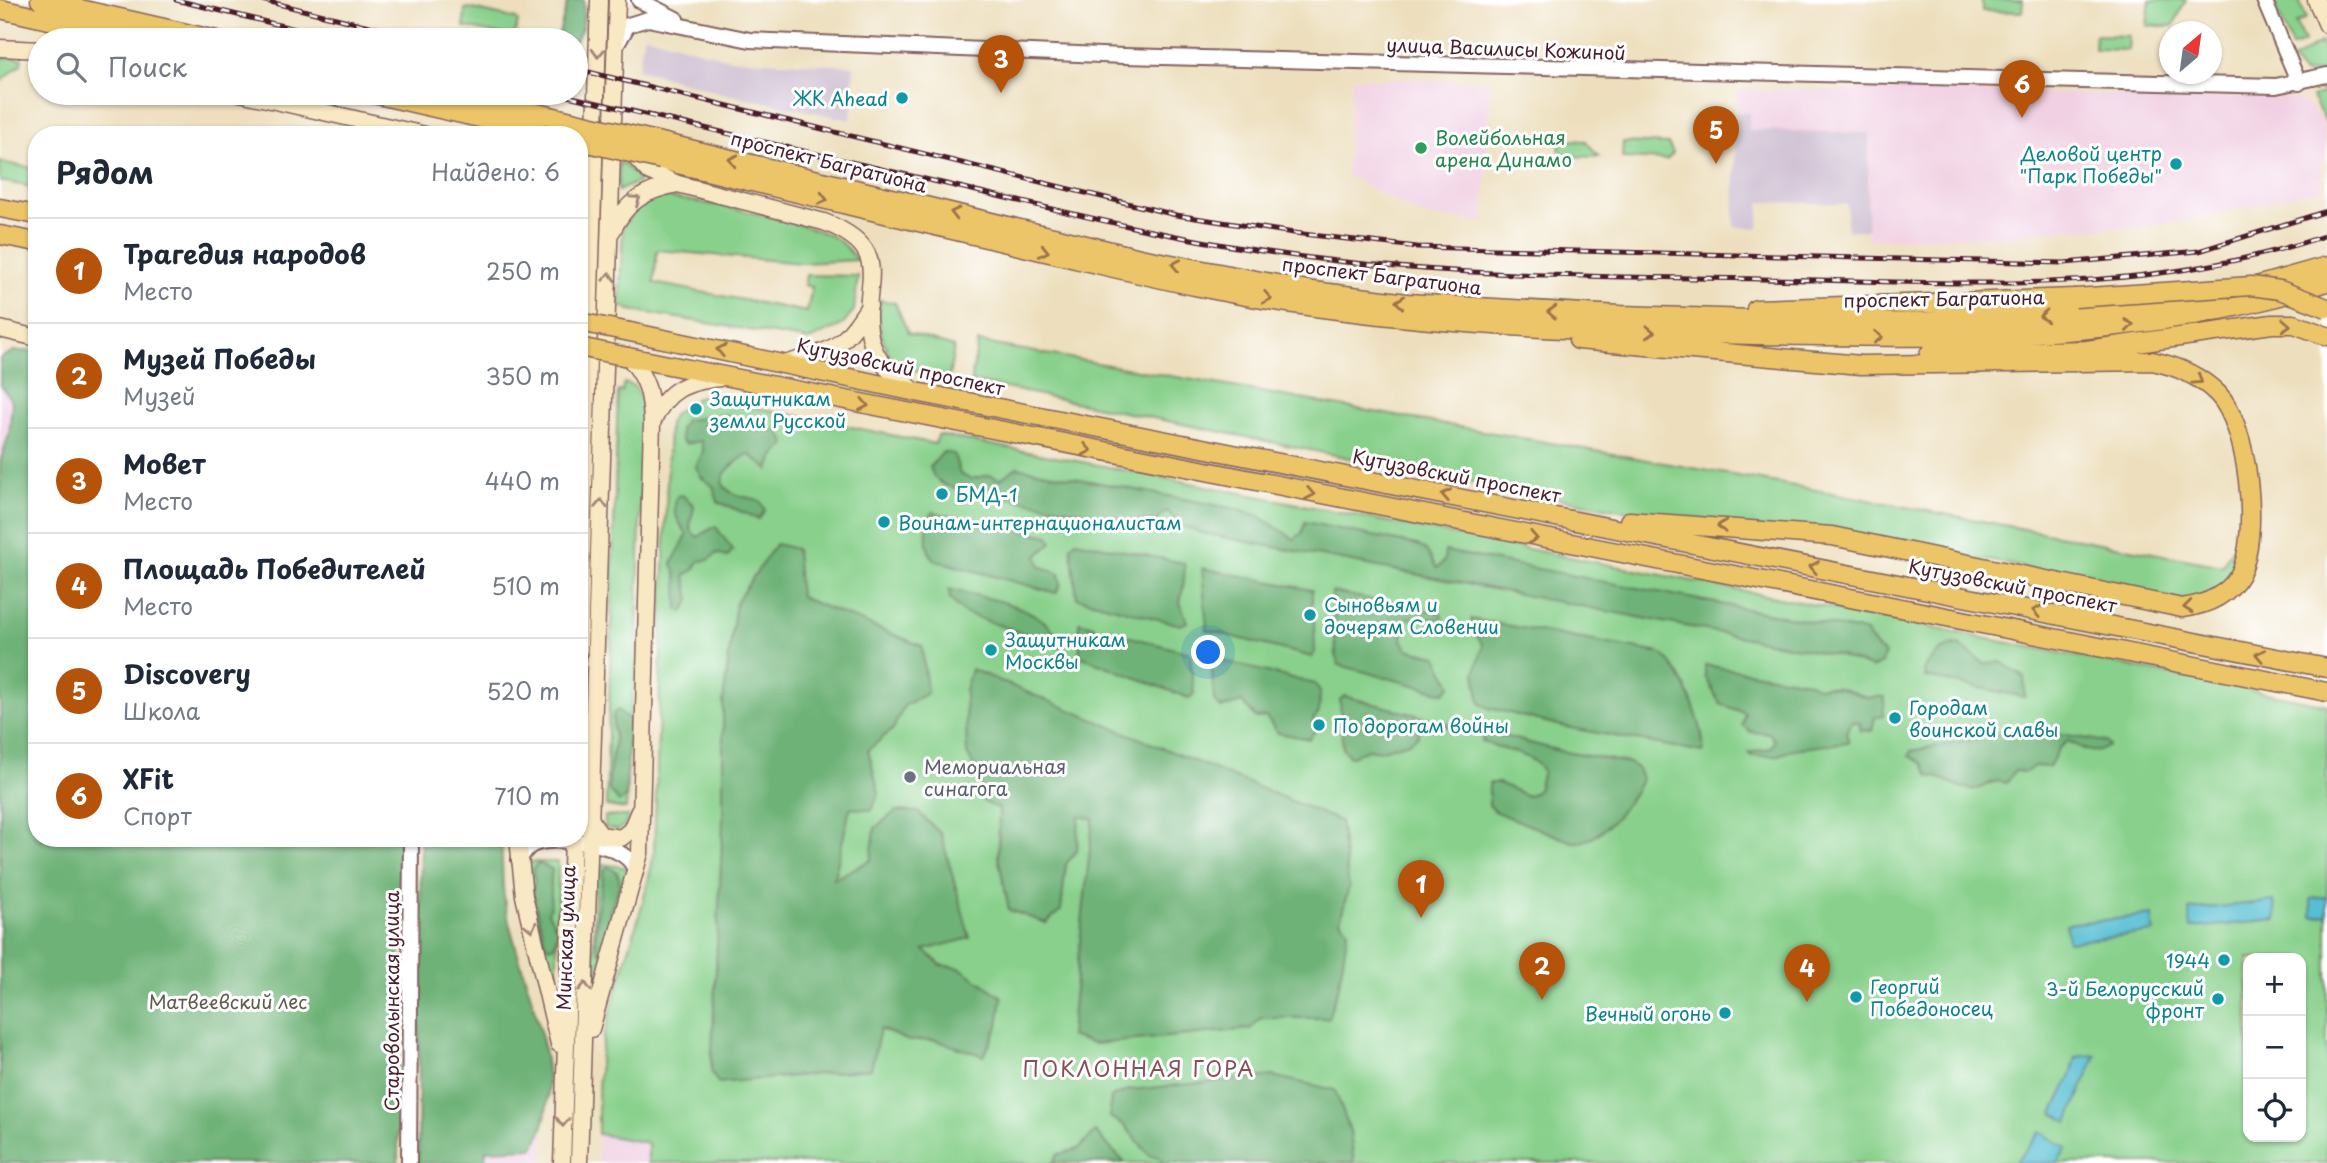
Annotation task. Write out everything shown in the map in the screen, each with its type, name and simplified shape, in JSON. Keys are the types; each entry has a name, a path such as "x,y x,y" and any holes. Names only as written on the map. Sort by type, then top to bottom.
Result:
{"main road":[{"path":"40,0 164,28"},
{"path":"588,382 599,0"},
{"name":"Минская улица","path":"588,821 617,0"},
{"path":"2316,0 2325,21"},
{"path":"0,9 85,28"},
{"path":"0,48 28,49"},
{"path":"293,105 385,126"},
{"name":"проспект Багратиона","path":"432,105 543,126"},
{"name":"проспект Багратиона","path":"483,105 545,126"},
{"path":"588,130 596,106"},
{"path":"614,111 621,136 636,162 648,171 678,184 845,230 858,240 870,262 872,343 880,361 916,391"},
{"name":"проспект Багратиона","path":"588,135 1140,258 1313,291 1407,303 1620,315 1893,323 2109,313 2287,279 2327,266"},
{"name":"проспект Багратиона","path":"588,143 663,151 1139,273 1310,306 1460,325 1709,335 1892,337 2098,328 2186,317 2291,294 2327,282"},
{"path":"610,234 626,206 636,198 678,184"},
{"path":"0,208 28,213"},
{"path":"588,219 593,233"},
{"path":"0,235 28,240"},
{"path":"1620,315 2075,298 2251,286 2280,290 2327,307"},
{"path":"788,363 834,349 850,337 869,306"},
{"name":"Кутузовский проспект","path":"588,324 916,391 2327,668"},
{"path":"1770,358 2087,350 2272,324 2294,324 2327,336"},
{"path":"1460,325 1613,344 1861,365 2152,360 2187,372 2219,395 2239,427 2245,451 2248,536 2246,560 2239,575 2216,598 2199,606 2165,607 1832,536 1566,518"},
{"path":"0,329 28,336"},
{"path":"588,349 2327,692"},
{"path":"582,1080 592,1024 640,853 652,423 646,379 628,357"},
{"path":"652,423 660,404 674,390 695,381 725,378"},
{"path":"590,817 600,835 621,838 631,830 641,798"},
{"path":"518,847 524,896 555,1019 564,1081"},
{"name":"Минская улица","path":"578,847 582,1080 579,1163"},
{"name":"Минская улица","path":"562,1163 578,847"}],"street":[{"path":"639,0 695,29"},
{"path":"2264,0 2299,83"},
{"path":"616,47 624,29 640,19 695,29"},
{"name":"улица Василисы Кожиной","path":"695,29 750,40 828,44 1345,62 2221,85 2299,83 2327,75"},
{"path":"588,843 613,848 628,855 634,863 635,875"},
{"name":"Староволынская улица","path":"409,1163 411,847"},
{"path":"519,860 531,847"}],"shaded area":[{"path":"644,35 730,59 854,66 851,120 722,93 638,69"},
{"name":"Волейбольная арена Динамо","path":"1352,78 1490,82 1484,222 1422,216 1346,175"},
{"path":"1737,90 1910,90 2295,98 2311,108 2322,120 2327,150 2321,168 2322,189 2200,218 2143,227 2048,230 2008,236 1867,239 1869,133 1748,130 1749,113 1736,113"},
{"path":"1736,113 1749,113 1749,130 1869,133 1867,230 1847,230 1847,204 1760,202 1759,228 1734,227"},
{"path":"0,380 28,388 28,412 0,481"},
{"path":"544,1130 543,1163 485,1163 486,1150 533,1148"},
{"path":"598,1134 649,1143 648,1163 597,1163"}],"green space":[{"path":"568,0 584,0 582,28 560,28"},
{"path":"1982,0 2023,0 2022,12 1982,11"},
{"path":"2150,0 2186,0 2176,21 2159,21 2159,26 2147,26"},
{"path":"2273,0 2299,0 2306,18 2296,23 2304,42 2292,47"},
{"path":"465,9 516,19 516,28 464,27"},
{"path":"2095,35 2129,36 2128,50 2094,49"},
{"path":"2321,43 2327,58 2327,71 2303,74 2291,60"},
{"path":"0,58 22,59 21,64 0,82"},
{"path":"2327,92 2327,125 2312,97"},
{"path":"1564,140 1586,141 1599,157 1563,156 1559,148"},
{"path":"1623,142 1668,144 1673,153 1667,160 1622,158"},
{"path":"619,161 639,177 638,182 618,191"},
{"path":"0,162 28,167 28,186 0,181"},
{"path":"656,197 721,206 804,226 838,240 857,260 802,263 657,250 654,283 807,312 812,287 804,285 806,275 858,276 854,310 842,325 809,340 630,310 619,305 623,227 635,209"},
{"path":"880,300 895,303 908,333 954,347 949,378 898,367 882,335"},
{"path":"978,342 1800,487 2222,566 2234,545 2243,516 2244,546 2229,583 2192,603 1993,561 1671,519 1477,484 971,381"},
{"name":"Матвеевский лес","path":"14,351 28,351 28,847 400,847 398,1163 0,1163 0,461 9,435 12,402 0,384 0,358"},
{"path":"624,383 634,386 643,400 636,679 630,709 626,809 606,806 618,391 622,392"},
{"path":"700,396 935,444 938,435 2327,705 2327,1163 648,1163 648,1143 598,1134 598,1085 604,1036 644,899 654,852 669,423 674,414"},
{"path":"724,415 745,421 757,431 778,430 786,444 774,456 769,470 748,454 725,473 723,484 728,490 760,501 765,510 759,519 718,502 713,486 701,477 696,467 703,452 701,441 685,444 681,440 680,429 685,420"},
{"path":"943,452 954,454 960,474 970,479 990,475 1000,479 1017,467 1236,509 1259,516 1294,539 1302,533 1305,522 1417,545 1426,550 1437,568 1444,561 1445,551 1866,632 1876,648 1885,654 1881,663 1872,668 1840,656 1202,533 1180,526 1167,511 1158,518 1162,527 946,486 934,477 930,467"},
{"path":"682,495 694,505 691,530 698,537 715,526 733,550 727,557 717,553 709,560 699,561 694,570 685,575 690,600 683,612 678,609 677,578 672,563 687,535 675,509 677,496"},
{"path":"932,512 1049,536 1052,542 1037,556 1040,566 1059,574 1061,584 1056,593 934,560 928,550 927,536"},
{"path":"1076,541 1184,563 1180,602 1187,622 1181,625 1077,598 1071,546"},
{"path":"776,544 796,549 800,597 922,646 927,693 904,706 893,729 868,750 879,793 872,810 850,808 834,879 871,860 875,828 896,811 918,812 941,834 970,938 924,950 941,965 960,968 1002,997 998,1026 984,1056 935,1040 909,1041 880,1029 871,1069 718,1083 711,1071 723,820 723,702 736,602"},
{"path":"1202,568 1312,590 1312,607 1307,615 1314,622 1315,652 1312,657 1207,630"},
{"path":"949,589 998,600 1030,612 1044,621 1061,647 964,613 950,599"},
{"path":"1332,592 1441,613 1443,618 1404,619 1402,639 1407,649 1437,656 1451,685 1444,693 1339,665"},
{"path":"1471,619 1660,653 1684,684 1700,728 1703,752 1570,728 1489,708 1480,703 1475,673 1483,645 1472,629"},
{"path":"1079,622 1093,626 1109,640 1116,633 1190,653 1194,694 1189,698 1080,656"},
{"path":"1959,645 1985,664 2001,662 2024,677 2025,697 1925,677 1924,670 1935,656 1948,647"},
{"path":"1211,658 1315,684 1320,691 1319,712 1313,720 1315,731 1309,739 1278,733 1266,717 1256,718 1242,702 1221,708 1214,700"},
{"path":"1705,665 1808,682 1817,687 1836,688 1867,697 1885,697 1883,716 1875,717 1872,731 1860,730 1860,723 1852,721 1846,733 1849,742 1794,749 1776,756 1751,756 1749,753 1771,748 1775,741 1769,733 1751,732 1742,725 1745,713 1720,704 1705,676"},
{"path":"971,669 1340,821 1349,887 1340,921 1348,929 1339,985 1328,1018 1261,1018 1250,1029 1094,1044 1070,1036 1093,819 1079,816 1077,851 1066,864 1061,910 1046,923 1009,910 998,856 999,809 982,801 980,779 967,753 965,690"},
{"path":"1344,696 1451,724 1442,729 1421,726 1418,736 1409,742 1379,751 1368,749 1350,757 1343,749 1340,700"},
{"path":"618,710 629,720 626,797 619,802 609,790 614,742 613,717"},
{"path":"2027,728 2106,742 2109,746 2092,751 2068,741 2059,748 2049,767 2034,766 2026,772 2015,771 2006,783 1995,782 1976,789 1929,776 1922,763 1909,756 1911,751"},
{"path":"1485,731 1560,751 1629,763 1638,769 1642,779 1622,810 1603,830 1583,841 1572,842 1496,812 1489,805 1489,783 1499,783 1528,796 1538,790 1543,771 1531,759 1482,741"},
{"path":"605,816 628,816 625,825 618,830 605,828"},
{"path":"421,847 501,847 505,903 546,1059 548,1091 544,1121 533,1148 486,1150 485,1163 418,1163"},
{"path":"526,862 558,862 557,973 551,969 534,913"},
{"path":"538,863 552,869 548,913 558,930 554,945 549,947 545,943 532,891 535,881 532,870"},
{"path":"602,864 631,868 597,973 593,971 595,877 599,876"},
{"path":"608,867 617,872 619,884 610,910 607,945 600,953 596,938 597,914 604,870"},
{"path":"1273,1076 1335,1090 1350,1131 1354,1163 1164,1163 1159,1157 1150,1156 1125,1126 1110,1117 1111,1097 1129,1090"},
{"path":"1095,1132 1125,1163 1053,1163 1058,1154 1078,1149"}],"water":[{"path":"2327,897 2327,915 2312,917 2311,899"},
{"path":"2274,901 2276,920 2191,928 2189,910"},
{"path":"2152,915 2154,932 2068,942 2066,924"},
{"path":"2096,1055 2068,1122 2053,1113 2071,1076 2076,1057"},
{"path":"2040,1132 2067,1148 2056,1163 2015,1163"}],"railway":[{"path":"176,0 292,28"},
{"path":"262,0 377,28"},
{"path":"588,72 1176,215 1294,233 1417,247 2064,263 2199,251 2327,211"},
{"path":"588,101 1145,230 1268,252 1405,268 1612,277 1948,283 2075,281 2201,267 2264,254 2327,235"}],"place":[{"name":"Мовет","path":"1001,93"},
{"name":"ЖК Ahead","path":"902,98"},
{"name":"XFit","path":"2022,118"},
{"name":"Волейбольная арена Динамо","path":"1421,148"},
{"name":"Discovery","path":"1716,164"},
{"name":"Деловой центр \"Парк Победы\"","path":"2176,164"},
{"name":"Защитникам земли Русской","path":"696,409"},
{"name":"БМД-1","path":"942,494"},
{"name":"Воинам-интернационалистам","path":"884,522"},
{"name":"Сыновьям и дочерям Словении","path":"1310,615"},
{"name":"Защитникам Москвы","path":"991,650"},
{"name":"Городам воинской славы","path":"1895,718"},
{"name":"По дорогам войны","path":"1319,725"},
{"name":"Мемориальная синагога","path":"910,777"},
{"name":"Трагедия народов","path":"1421,918"},
{"name":"1944","path":"2224,960"},
{"name":"Георгий Победоносец","path":"1856,997"},
{"name":"3-й Белорусский фронт","path":"2218,999"},
{"name":"Музей Победы","path":"1542,1000"},
{"name":"Площадь Победителей","path":"1807,1002"},
{"name":"Вечный огонь","path":"1725,1013"}],"district":[{"name":"ПОКЛОННАЯ ГОРА","path":"1139,1068"}]}
